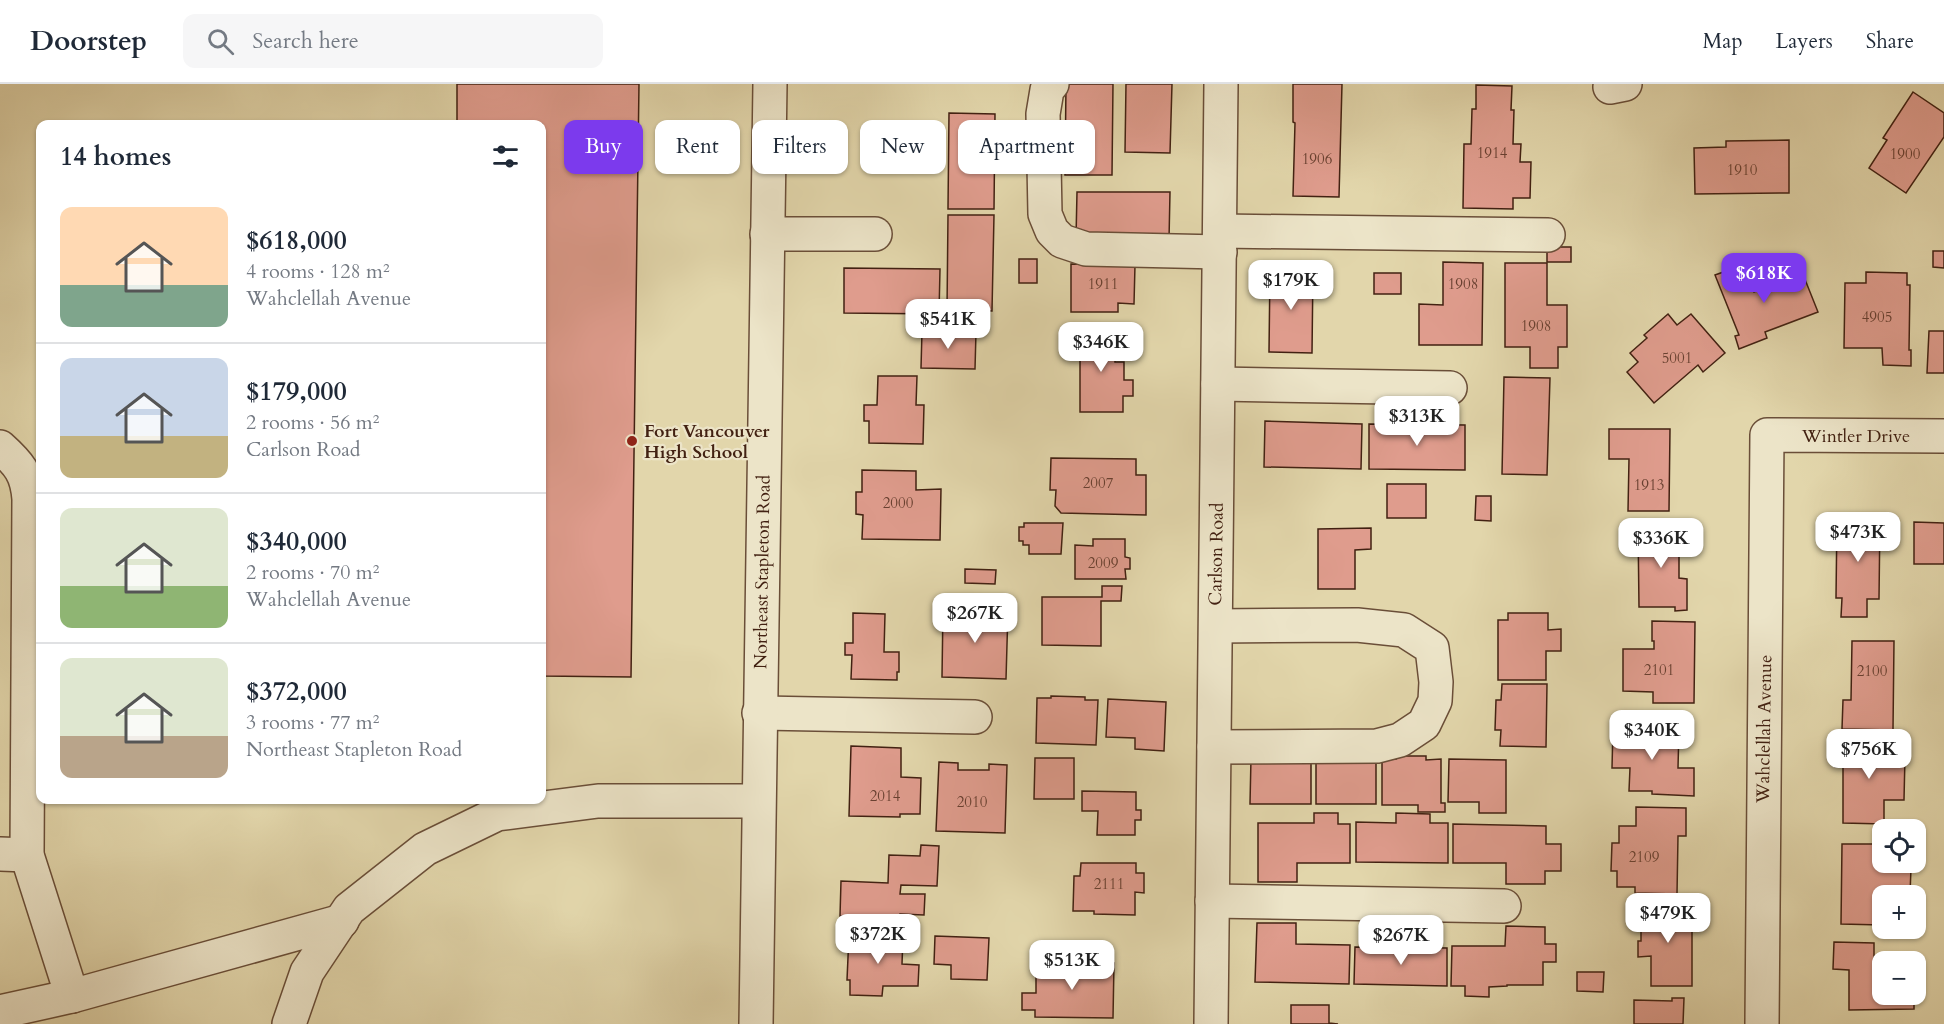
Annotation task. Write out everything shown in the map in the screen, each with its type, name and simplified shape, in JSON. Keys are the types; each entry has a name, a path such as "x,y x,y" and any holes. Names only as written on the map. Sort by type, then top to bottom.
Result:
{"street":[{"name":"Northeast Stapleton Road","path":"756,1024 770,84"},
{"path":"1052,84 1047,90 1043,114 1045,214 1052,231 1062,241 1086,249 1220,241 1548,235"},
{"name":"Carlson Road","path":"1211,1024 1221,84"},
{"path":"767,234 875,234"},
{"path":"1218,384 1450,388"},
{"name":"Wintler Drive","path":"1767,435 1944,436"},
{"name":"Wahclellah Avenue","path":"1762,1024 1767,435"},
{"path":"0,447 20,466 27,482 28,499 14,855 72,996"},
{"path":"1214,747 1377,746 1400,740 1424,724 1435,701 1436,682 1432,648 1404,630 1357,625 1216,626"},
{"path":"759,713 975,717"},
{"path":"289,1024 307,972 349,909 424,849 497,814 598,801 758,801"},
{"path":"1212,901 1504,906"},
{"path":"0,1012 72,996 342,921"}],"building":[{"path":"457,84 639,84 639,120 564,120 564,174 638,174 631,677 546,676 546,120 457,120"},
{"path":"1066,84 1113,84 1112,175 1065,175 1095,174 1095,120 1066,120"},
{"path":"1126,84 1172,84 1170,153 1125,152"},
{"path":"1293,84 1342,84 1339,197 1293,196 1295,123 1293,122"},
{"path":"1476,85 1512,86 1513,144 1521,144 1520,162 1531,162 1530,198 1513,198 1513,209 1463,208 1464,144 1471,144 1472,109 1476,109"},
{"path":"1913,92 1944,113 1944,137 1906,193 1869,168 1887,140 1883,138"},
{"path":"949,113 995,114 995,120 958,120 958,174 994,174 994,209 948,209"},
{"path":"1789,140 1789,193 1695,194 1694,148 1726,147 1726,141"},
{"path":"1077,192 1170,192 1169,240 1076,238"},
{"path":"948,215 994,215 992,311 947,310"},
{"path":"1547,247 1571,247 1571,262 1547,262"},
{"path":"1933,251 1944,251 1944,268 1933,267"},
{"path":"1019,259 1037,259 1037,283 1019,283"},
{"path":"1443,262 1483,263 1482,345 1419,345 1419,304 1443,305"},
{"path":"1505,263 1547,263 1547,305 1567,305 1567,347 1558,347 1558,368 1530,368 1530,347 1505,347"},
{"path":"1071,264 1135,265 1134,304 1118,303 1118,312 1071,312"},
{"path":"1743,265 1754,292 1802,272 1818,312 1765,332 1767,338 1739,349 1735,336 1739,335 1715,275"},
{"path":"844,268 940,269 939,314 844,313"},
{"path":"1270,269 1313,269 1312,353 1269,352"},
{"path":"1866,272 1907,273 1907,285 1910,285 1909,350 1911,350 1911,366 1883,365 1882,348 1844,348 1845,283 1866,283"},
{"path":"1374,273 1401,273 1401,294 1374,294"},
{"path":"1668,314 1677,325 1691,314 1725,353 1703,372 1698,365 1654,403 1627,372 1638,362 1630,353 1647,338 1644,335"},
{"path":"1080,328 1115,328 1115,362 1124,362 1124,380 1133,380 1133,396 1123,396 1123,412 1080,412"},
{"path":"922,331 976,332 975,369 921,368"},
{"path":"1929,331 1944,331 1944,373 1927,373"},
{"path":"878,376 917,376 916,405 924,405 923,444 869,443 869,421 864,421 864,405 877,405"},
{"path":"1504,377 1550,378 1547,475 1502,474"},
{"path":"1265,421 1362,424 1361,469 1264,467"},
{"path":"1369,424 1465,425 1465,470 1369,469"},
{"path":"1609,429 1670,429 1669,511 1628,511 1629,459 1609,459"},
{"path":"1051,458 1136,459 1136,475 1146,475 1146,515 1061,513 1055,506 1056,490 1050,490"},
{"path":"862,470 916,471 916,490 941,489 940,540 862,539 863,515 856,514 856,492 862,492"},
{"path":"1387,484 1426,484 1426,518 1387,518"},
{"path":"1476,496 1491,496 1491,521 1475,520"},
{"path":"1837,516 1880,517 1879,599 1867,599 1867,617 1841,617 1842,598 1836,598"},
{"path":"1914,522 1944,523 1944,564 1914,564"},
{"path":"1024,523 1063,523 1061,554 1029,554 1029,545 1023,545 1023,541 1019,541 1019,527 1024,527"},
{"path":"1638,526 1679,526 1679,578 1687,579 1687,610 1675,611 1675,607 1639,607"},
{"path":"1371,528 1371,549 1355,550 1355,589 1318,589 1318,529"},
{"path":"1093,539 1125,539 1125,557 1130,558 1130,569 1125,569 1126,579 1075,579 1075,545 1093,546"},
{"path":"965,569 996,570 995,584 965,583"},
{"path":"1102,586 1122,586 1121,601 1101,601 1101,646 1042,645 1042,597 1102,597"},
{"path":"943,609 1008,610 1006,679 942,677"},
{"path":"853,613 885,614 884,652 899,652 897,680 851,679 852,655 845,655 845,643 853,643"},
{"path":"1508,613 1548,613 1548,630 1561,629 1561,651 1546,651 1546,680 1498,680 1498,620 1508,620"},
{"path":"1652,621 1695,622 1694,703 1653,703 1653,692 1623,691 1623,649 1654,649"},
{"path":"1852,641 1894,641 1893,730 1842,729 1843,700 1851,700"},
{"path":"1502,684 1547,684 1546,747 1500,746 1501,730 1495,730 1496,700 1501,700"},
{"path":"1051,696 1085,697 1085,700 1098,700 1096,745 1036,743 1037,698 1051,698"},
{"path":"1108,699 1166,702 1164,751 1135,749 1135,738 1106,737"},
{"path":"1613,728 1679,728 1678,768 1694,768 1694,796 1629,791 1630,768 1612,768"},
{"path":"1836,738 1847,738 1847,742 1885,742 1885,756 1905,756 1904,800 1884,800 1884,819 1872,819 1872,824 1843,823 1843,767 1835,767"},
{"path":"851,746 901,748 901,777 921,778 920,814 900,814 900,817 849,816"},
{"path":"1311,756 1311,804 1250,804 1251,758"},
{"path":"1376,756 1376,804 1316,804 1316,757"},
{"path":"1396,756 1426,756 1426,760 1441,759 1441,803 1445,803 1445,812 1418,812 1418,805 1382,805 1382,759 1396,759"},
{"path":"1035,758 1074,758 1074,799 1034,799"},
{"path":"1449,759 1506,760 1506,813 1479,813 1479,802 1448,802"},
{"path":"939,762 958,763 958,770 989,770 989,764 1007,765 1005,833 936,831"},
{"path":"1082,791 1136,792 1136,810 1141,810 1141,820 1135,820 1135,835 1097,835 1098,811 1082,811"},
{"path":"1636,807 1686,808 1686,836 1678,836 1677,894 1635,893 1635,887 1617,887 1617,871 1611,871 1612,843 1619,843 1619,826 1636,826"},
{"path":"1314,813 1338,813 1338,824 1350,824 1350,863 1297,863 1297,882 1258,882 1258,823 1314,823"},
{"path":"1396,813 1430,814 1430,823 1448,823 1448,863 1356,862 1356,822 1396,823"},
{"path":"1453,824 1546,826 1546,844 1561,844 1561,871 1545,871 1545,884 1506,884 1506,863 1453,863"},
{"path":"1842,844 1872,844 1872,873 1911,873 1910,885 1872,885 1872,925 1841,924"},
{"path":"921,845 939,846 937,886 901,885 900,894 925,894 924,915 900,914 900,918 840,916 841,881 888,883 889,855 920,856"},
{"path":"1081,863 1136,863 1136,873 1144,873 1144,893 1135,892 1135,915 1073,911 1074,876 1080,876"},
{"path":"1641,905 1692,905 1692,986 1651,986 1651,956 1638,957 1638,941 1641,941"},
{"path":"1257,923 1296,923 1296,944 1350,945 1349,984 1255,982"},
{"path":"1506,926 1545,927 1545,944 1556,944 1556,962 1543,962 1543,985 1489,987 1489,997 1465,996 1465,986 1451,986 1452,946 1505,946"},
{"path":"849,935 903,937 902,964 919,965 918,986 883,986 882,996 850,995 850,980 847,980"},
{"path":"935,936 989,938 987,980 951,979 951,965 934,964"},
{"path":"1834,942 1874,943 1872,1005 1914,1005 1914,1009 1849,1010 1849,970 1833,969"},
{"path":"1355,947 1447,948 1447,986 1354,984"},
{"path":"1036,962 1114,963 1113,1018 1035,1017 1035,1010 1022,1010 1022,993 1036,993"},
{"path":"1577,972 1604,972 1603,992 1577,991"},
{"path":"1672,998 1684,998 1683,1024 1634,1024 1634,1000 1672,1001"},
{"path":"1291,1005 1329,1005 1329,1023 1338,1024 1291,1024"}],"place":[{"name":"Fort Vancouver High School","path":"632,441"}]}
